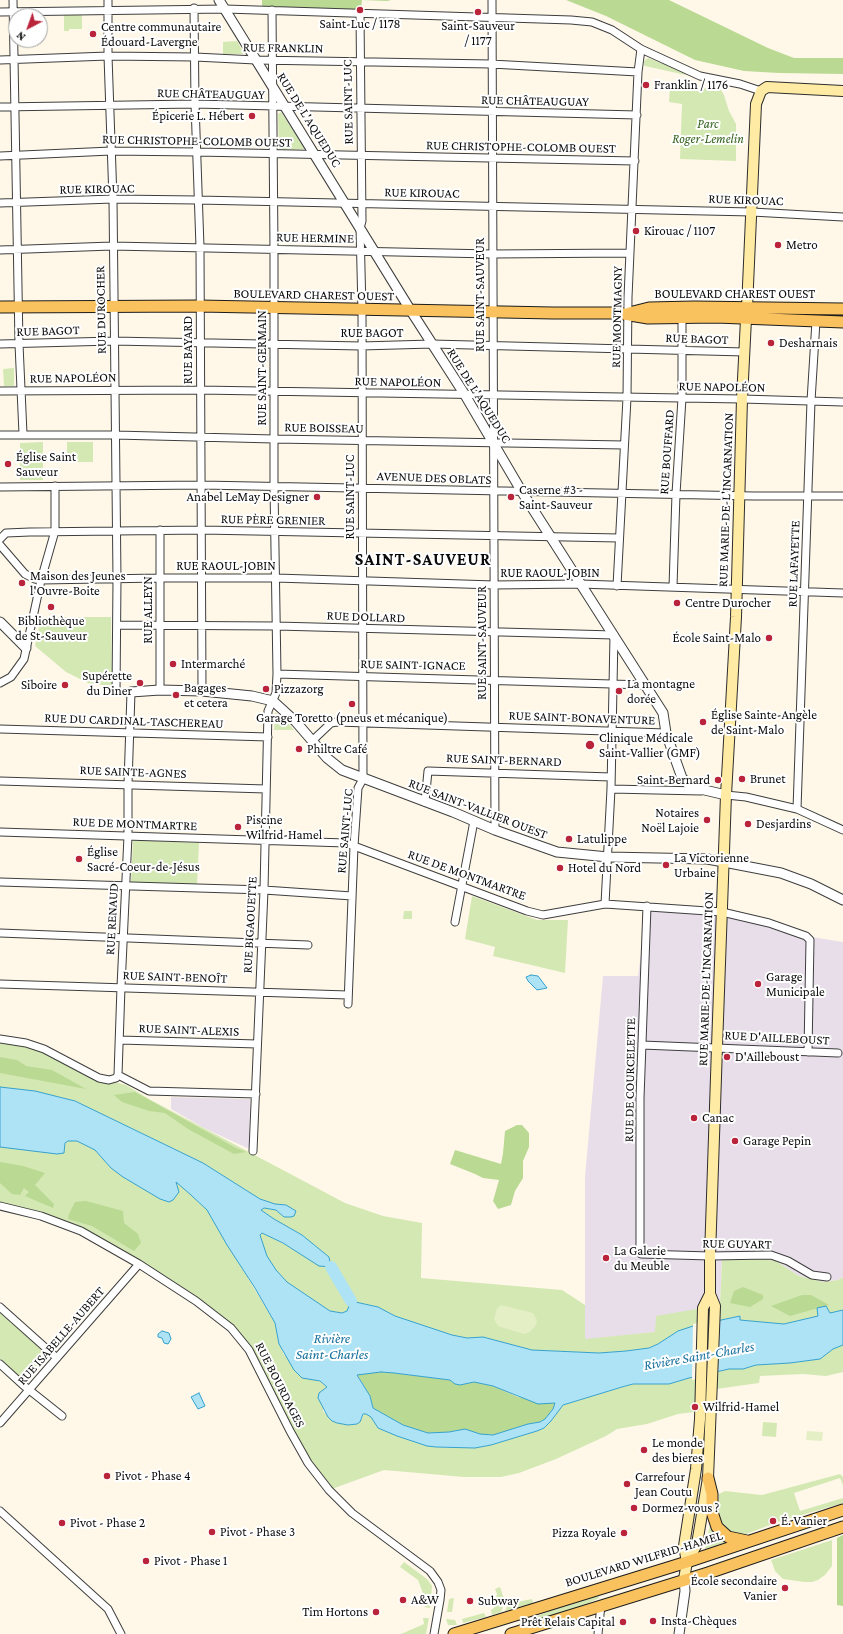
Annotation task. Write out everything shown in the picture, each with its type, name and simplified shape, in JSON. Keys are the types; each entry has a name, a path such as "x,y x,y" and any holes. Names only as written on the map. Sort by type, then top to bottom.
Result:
{"main road":[{"path":"761,91 767,87 843,91"},
{"name":"RUE MARIE-DE-L'INCARNATION","path":"687,1562 684,1546 696,1473 715,1306 710,1294 710,1256 726,795 737,590 738,496 756,104 761,91"},
{"name":"BOULEVARD CHAREST OUEST","path":"0,307 200,306 628,314 648,318 682,318 747,313 843,309"},
{"name":"BOULEVARD CHAREST OUEST","path":"628,314 641,309 649,308 694,307 816,321 843,322"},
{"name":"RUE MARIE-DE-L'INCARNATION","path":"684,1579 687,1562 697,1544 708,1478 703,1308 710,1294"},
{"path":"708,1478 712,1494 712,1512 717,1527 728,1537 747,1541"},
{"name":"BOULEVARD WILFRID-HAMEL","path":"454,1634 687,1562 843,1510"},
{"path":"511,1634 684,1579 708,1573 843,1527"}],"street":[{"name":"RUE DUROCHER","path":"108,0 109,105 113,199 112,246 117,579 116,692"},
{"name":"RUE DE L'AQUEDUC","path":"219,0 411,311 465,395 522,492 663,713 666,733 682,778 688,784 707,791"},
{"name":"RUE SAINT-SAUVEUR","path":"492,0 492,346 494,395 495,830"},
{"path":"48,11 194,8 492,17 592,22 612,30 641,49 700,76 740,84 761,91"},
{"name":"RUE BAYARD","path":"194,8 195,104 200,247 202,691"},
{"name":"RUE SAINT-GERMAIN","path":"272,10 273,60 271,84 273,107 274,487 277,626 276,693 273,701"},
{"name":"RUE SAINT-LUC","path":"348,1004 354,846 358,788 363,778 362,310 360,228 362,221 362,204 360,13"},
{"path":"14,48 19,344 23,434"},
{"name":"RUE MONTMAGNY","path":"617,586 627,398 630,253 638,72 641,49"},
{"name":"RUE FRANKLIN","path":"0,60 108,56 195,57 256,60 491,64 638,72"},
{"name":"RUE CHÂTEAUGUAY","path":"0,107 195,104 637,115"},
{"name":"RUE CHRISTOPHE-COLOMB OUEST","path":"0,156 111,151 635,161"},
{"name":"RUE KIROUAC","path":"0,203 113,199 198,200 752,212 843,217"},
{"name":"RUE HERMINE","path":"0,250 112,246 492,254 630,253"},
{"name":"RUE BOUFFARD","path":"672,587 682,398 682,318"},
{"name":"RUE LAFAYETTE","path":"797,809 804,592 816,321"},
{"name":"RUE BAGOT","path":"0,344 113,341 274,343 361,346 432,344 745,352"},
{"name":"RUE NAPOLÉON","path":"0,391 200,390 843,402"},
{"name":"RUE BOISSEAU","path":"0,435 201,436 362,441 624,445"},
{"name":"AVENUE DES OBLATS","path":"0,487 202,485 522,492 622,492 738,496 843,496"},
{"path":"0,683 11,677 24,659 41,580 55,531 55,486"},
{"name":"RUE PÈRE GRENIER","path":"0,539 6,533 160,530 619,538"},
{"name":"RUE ALLEYN","path":"160,530 160,690"},
{"path":"0,545 25,574 41,580"},
{"name":"RUE RAOUL-JOBIN","path":"41,580 276,578 494,585 580,584 843,593"},
{"path":"0,622 26,648"},
{"name":"RUE DOLLARD","path":"116,625 277,626 614,635"},
{"path":"605,904 611,789 610,777 614,683 614,635"},
{"name":"RUE SAINT-IGNACE","path":"277,674 494,679 645,685"},
{"name":"RUE SAINT-VALLIER OUEST","path":"131,692 160,690 202,691 252,696 273,701 296,722 327,758 342,770 495,830 557,852 608,857 707,859 781,873 811,884 843,900"},
{"name":"RUE RENAUD","path":"118,1076 128,836 131,692"},
{"name":"RUE BIGAOUETTE","path":"253,1151 264,890 268,711 273,701"},
{"name":"RUE SAINT-BONAVENTURE","path":"312,741 331,723 363,722 666,733"},
{"name":"RUE DU CARDINAL-TASCHEREAU","path":"0,729 268,737"},
{"name":"RUE SAINT-BERNARD","path":"425,802 428,771 610,777"},
{"name":"RUE SAINTE-AGNES","path":"0,781 266,789"},
{"path":"611,789 707,791 746,797 797,809 843,830"},
{"path":"455,922 474,821"},
{"name":"RUE DE MONTMARTRE","path":"0,832 346,843 527,911 543,915 605,904 722,912 769,923 806,936 810,940 808,1052"},
{"path":"0,882 264,890 352,896"},
{"name":"RUE DE COURCELETTE","path":"641,1254 639,1247 640,1098 647,906"},
{"path":"0,933 308,944"},
{"name":"RUE SAINT-BENOÎT","path":"0,984 348,995"},
{"path":"0,1039 26,1043 44,1049 100,1078 109,1080 118,1076 149,1091 256,1094"},
{"name":"RUE SAINT-ALEXIS","path":"120,1040 257,1044"},
{"name":"RUE D'AILLEBOUST","path":"642,1045 838,1053"},
{"name":"RUE BOURDAGES","path":"0,1206 41,1216 81,1231 140,1264 196,1301 231,1328 249,1350 290,1431 308,1463 324,1484 352,1513 435,1577 441,1590 434,1634"},
{"name":"RUE GUYART","path":"641,1254 710,1256 782,1255 812,1276 827,1278"},
{"name":"RUE ISABELLE-AUBERT","path":"0,1423 140,1264"},
{"path":"0,1307 57,1358"},
{"path":"0,1364 62,1416"},
{"path":"0,1511 108,1609 121,1634"},
{"path":"679,1634 685,1591 684,1579"},
{"path":"598,1634 601,1605"}],"shaded area":[{"path":"647,906 722,912 806,936 843,942 843,1277 838,1280 824,1282 799,1276 776,1261 722,1260 720,1305 655,1332 584,1340 581,1336 585,1305 585,1177 603,976 638,976"},
{"path":"171,1097 250,1099 249,1147 247,1148 204,1128 171,1109"}],"green space":[{"path":"262,0 362,0 361,11 262,8"},
{"path":"362,0 391,0 387,1"},
{"path":"566,0 669,0 768,48 794,58 843,58 843,74 744,71 695,60 606,16"},
{"path":"82,14 82,29 69,29 69,31 64,31 64,15"},
{"path":"237,41 243,51 243,54 223,54 223,42"},
{"path":"648,58 688,74 686,75 645,66 644,61"},
{"name":"Parc Roger-Lemelin","path":"670,85 721,90 736,124 736,161 680,159 682,104 669,102"},
{"path":"281,112 305,149 279,150 278,114"},
{"path":"14,368 14,386 4,386 3,369"},
{"path":"43,442 43,480 20,480 20,443"},
{"path":"67,442 93,442 93,462 67,462"},
{"path":"41,617 111,617 112,684 108,686 88,683 66,672 35,646"},
{"path":"275,712 286,721 294,730 274,730"},
{"path":"133,840 199,843 197,885 131,882"},
{"path":"472,896 537,920 568,920 565,973 493,956 495,947 465,939"},
{"path":"404,911 412,911 412,919 403,919"},
{"path":"0,1042 28,1046 111,1081 126,1085 149,1099 345,1203 383,1216 422,1223 421,1278 562,1290 585,1305 585,1339 655,1332 656,1316 720,1305 722,1260 764,1259 776,1261 799,1276 824,1282 838,1280 843,1277 843,1310 830,1314 817,1308 819,1316 784,1324 740,1320 739,1316 678,1331 649,1348 599,1353 532,1350 483,1337 467,1338 452,1335 395,1316 378,1307 352,1301 347,1311 342,1313 330,1311 287,1282 276,1270 267,1256 260,1235 262,1233 331,1267 329,1257 302,1235 261,1210 264,1208 276,1210 284,1217 294,1216 286,1205 275,1204 260,1199 203,1163 75,1101 35,1091 0,1087"},
{"path":"0,1057 17,1060 26,1066 52,1070 86,1089 0,1073"},
{"path":"135,1092 236,1148 246,1152 234,1154 188,1129 165,1113 149,1111 122,1102 114,1095"},
{"path":"517,1125 522,1125 529,1133 529,1147 523,1161 523,1178 515,1191 511,1205 498,1209 493,1201 499,1180 483,1178 450,1164 455,1150 501,1164 505,1131"},
{"path":"68,1141 77,1141 95,1150 111,1168 178,1187 176,1182 207,1210 275,1323 279,1344 284,1355 327,1387 324,1389 323,1411 332,1421 337,1423 348,1425 357,1424 360,1422 364,1414 366,1414 371,1417 378,1428 427,1446 475,1448 491,1445 537,1431 544,1428 551,1421 563,1405 633,1384 669,1384 729,1369 743,1369 756,1365 820,1359 833,1349 843,1345 843,1372 826,1376 803,1374 760,1376 759,1383 702,1391 701,1411 678,1414 647,1424 617,1429 606,1436 556,1459 519,1473 501,1477 464,1477 384,1470 329,1490 314,1472 249,1350 220,1318 81,1231 0,1206 0,1147 65,1151 64,1146"},
{"path":"0,1162 23,1166 45,1173 35,1185 54,1204 53,1208 25,1196 29,1192 24,1188 20,1195 12,1194 0,1183"},
{"path":"86,1201 123,1211 124,1223 138,1234 141,1243 134,1251 92,1226 68,1219 75,1202"},
{"path":"743,1287 763,1295 763,1299 750,1307 730,1303 734,1291"},
{"path":"802,1295 811,1295 829,1305 790,1316 771,1306"},
{"path":"501,1305 533,1313 537,1320 536,1325 530,1332 524,1334 498,1326 494,1319 497,1309"},
{"path":"0,1312 48,1355 48,1358 29,1379 23,1380 0,1359"},
{"path":"381,1372 450,1380 455,1384 460,1385 474,1382 493,1386 518,1397 555,1403 553,1409 545,1419 540,1422 528,1424 493,1435 480,1434 465,1429 449,1432 428,1433 403,1425 373,1408 370,1396 357,1374"},
{"path":"763,1422 777,1423 776,1437 762,1436"},
{"path":"807,1431 823,1432 822,1441 806,1440"},
{"path":"840,1474 843,1477 843,1485 840,1478 794,1493 800,1511 843,1498 843,1503 771,1524 746,1534 730,1532 721,1524 718,1513 719,1494 725,1491 762,1495"},
{"path":"712,1519 726,1542 705,1549 707,1537"},
{"path":"843,1535 843,1606 837,1605 837,1538"},
{"path":"832,1540 832,1566 825,1575 818,1580 804,1582 783,1579 775,1571 771,1560"},
{"path":"404,1562 427,1579 432,1586 430,1608 424,1607 427,1604 418,1580 400,1567"},
{"path":"500,1587 505,1602 501,1612 492,1615 491,1610 494,1608 497,1594 495,1589"},
{"path":"598,1596 599,1598 575,1610 521,1627 519,1624 549,1611"},
{"path":"454,1598 452,1612 447,1612 449,1599"},
{"path":"532,1599 533,1603 505,1611 508,1604"},
{"path":"484,1613 486,1617 463,1623 462,1619"},
{"path":"423,1618 429,1618 426,1634 401,1634 424,1624"},
{"path":"446,1619 455,1620 457,1625 448,1625"}],"water":[{"path":"531,975 538,976 547,988 537,990 526,977"},
{"name":"Rivière Saint-Charles","path":"0,1087 35,1091 75,1101 203,1163 260,1199 275,1204 286,1205 296,1211 294,1216 284,1217 276,1210 264,1208 261,1210 302,1235 329,1257 331,1267 319,1266 283,1243 262,1233 260,1235 267,1256 276,1270 287,1282 330,1311 342,1313 347,1311 351,1301 378,1307 395,1316 452,1335 467,1338 483,1337 532,1350 599,1353 649,1348 678,1331 693,1326 740,1316 740,1320 784,1324 818,1316 817,1308 826,1306 830,1313 843,1310 843,1345 833,1349 820,1359 756,1365 743,1369 729,1369 669,1384 633,1384 622,1387 563,1405 544,1428 491,1445 475,1448 427,1446 378,1428 371,1417 366,1414 363,1414 360,1422 357,1424 348,1425 332,1421 328,1417 318,1398 319,1393 327,1387 320,1381 302,1378 294,1370 279,1344 275,1323 207,1210 176,1182 179,1192 173,1200 169,1202 160,1199 123,1177 111,1168 95,1150 77,1141 68,1141 65,1143 64,1153 57,1154 0,1147","holes":["381,1372 450,1380 455,1384 460,1385 474,1382 493,1386 538,1404 555,1403 553,1409 545,1419 540,1422 528,1424 493,1435 480,1434 465,1429 449,1432 428,1433 403,1425 373,1408 370,1396 357,1375"]},
{"path":"162,1331 169,1333 171,1339 168,1344 164,1343 162,1338 158,1337 158,1334"},
{"path":"199,1393 205,1406 198,1409 191,1397"}],"pier":[{"path":"720,1318 718,1374 692,1380 693,1324"}],"waterway":[{"path":"331,1267 351,1301"}],"place":[{"name":"Saint-Luc / 1178","path":"360,10"},
{"name":"Saint-Sauveur / 1177","path":"478,12"},
{"name":"Centre communautaire Édouard-Lavergne","path":"93,34"},
{"name":"Franklin / 1176","path":"646,85"},
{"name":"Épicerie L. Hébert","path":"252,116"},
{"name":"Kirouac / 1107","path":"636,231"},
{"name":"Metro","path":"778,245"},
{"name":"Desharnais","path":"771,343"},
{"name":"Église Saint Sauveur","path":"8,464"},
{"name":"Anabel LeMay Designer","path":"317,497"},
{"name":"Caserne #3 - Saint-Sauveur","path":"511,497"},
{"name":"Maison des Jeunes l'Ouvre-Boite","path":"22,583"},
{"name":"Centre Durocher","path":"677,603"},
{"name":"Bibliothèque de St-Sauveur","path":"51,607"},
{"name":"École Saint-Malo","path":"769,638"},
{"name":"Intermarché","path":"173,664"},
{"name":"Supérette du Diner","path":"140,683"},
{"name":"Siboire","path":"65,685"},
{"name":"Pizzazorg","path":"266,689"},
{"name":"La montagne dorée","path":"619,691"},
{"name":"Bagages et cetera","path":"176,695"},
{"name":"Garage Toretto (pneus et mécanique)","path":"352,704"},
{"name":"Église Sainte-Angèle de Saint-Malo","path":"703,722"},
{"name":"Clinique Médicale Saint-Vallier (GMF)","path":"590,745"},
{"name":"Philtre Café","path":"299,749"},
{"name":"Brunet","path":"742,779"},
{"name":"Saint-Bernard","path":"718,780"},
{"name":"Notaires Noël Lajoie","path":"707,820"},
{"name":"Desjardins","path":"748,824"},
{"name":"Piscine Wilfrid-Hamel","path":"238,827"},
{"name":"Latulippe","path":"569,839"},
{"name":"Église Sacré-Coeur-de-Jésus","path":"79,859"},
{"name":"La Victorienne Urbaine","path":"666,865"},
{"name":"Hotel du Nord","path":"560,868"},
{"name":"Garage Municipale","path":"758,984"},
{"name":"D'Ailleboust","path":"727,1057"},
{"name":"Canac","path":"694,1118"},
{"name":"Garage Pepin","path":"735,1141"},
{"name":"La Galerie du Meuble","path":"606,1258"},
{"name":"Wilfrid-Hamel","path":"695,1407"},
{"name":"Le monde des bieres","path":"644,1450"},
{"name":"Pivot - Phase 4","path":"107,1476"},
{"name":"Carrefour Jean Coutu","path":"627,1484"},
{"name":"Dormez-vous ?","path":"634,1508"},
{"name":"É. Vanier","path":"773,1521"},
{"name":"Pivot - Phase 2","path":"62,1523"},
{"name":"Pivot - Phase 3","path":"212,1532"},
{"name":"Pizza Royale","path":"624,1533"},
{"name":"Pivot - Phase 1","path":"146,1561"},
{"name":"École secondaire Vanier","path":"785,1588"},
{"name":"A&W","path":"403,1600"},
{"name":"Subway","path":"470,1601"},
{"name":"Tim Hortons","path":"376,1612"},
{"name":"Insta-Chèques","path":"653,1621"},
{"name":"Prêt Relais Capital","path":"623,1622"}],"district":[{"name":"SAINT-SAUVEUR","path":"423,560"}]}
